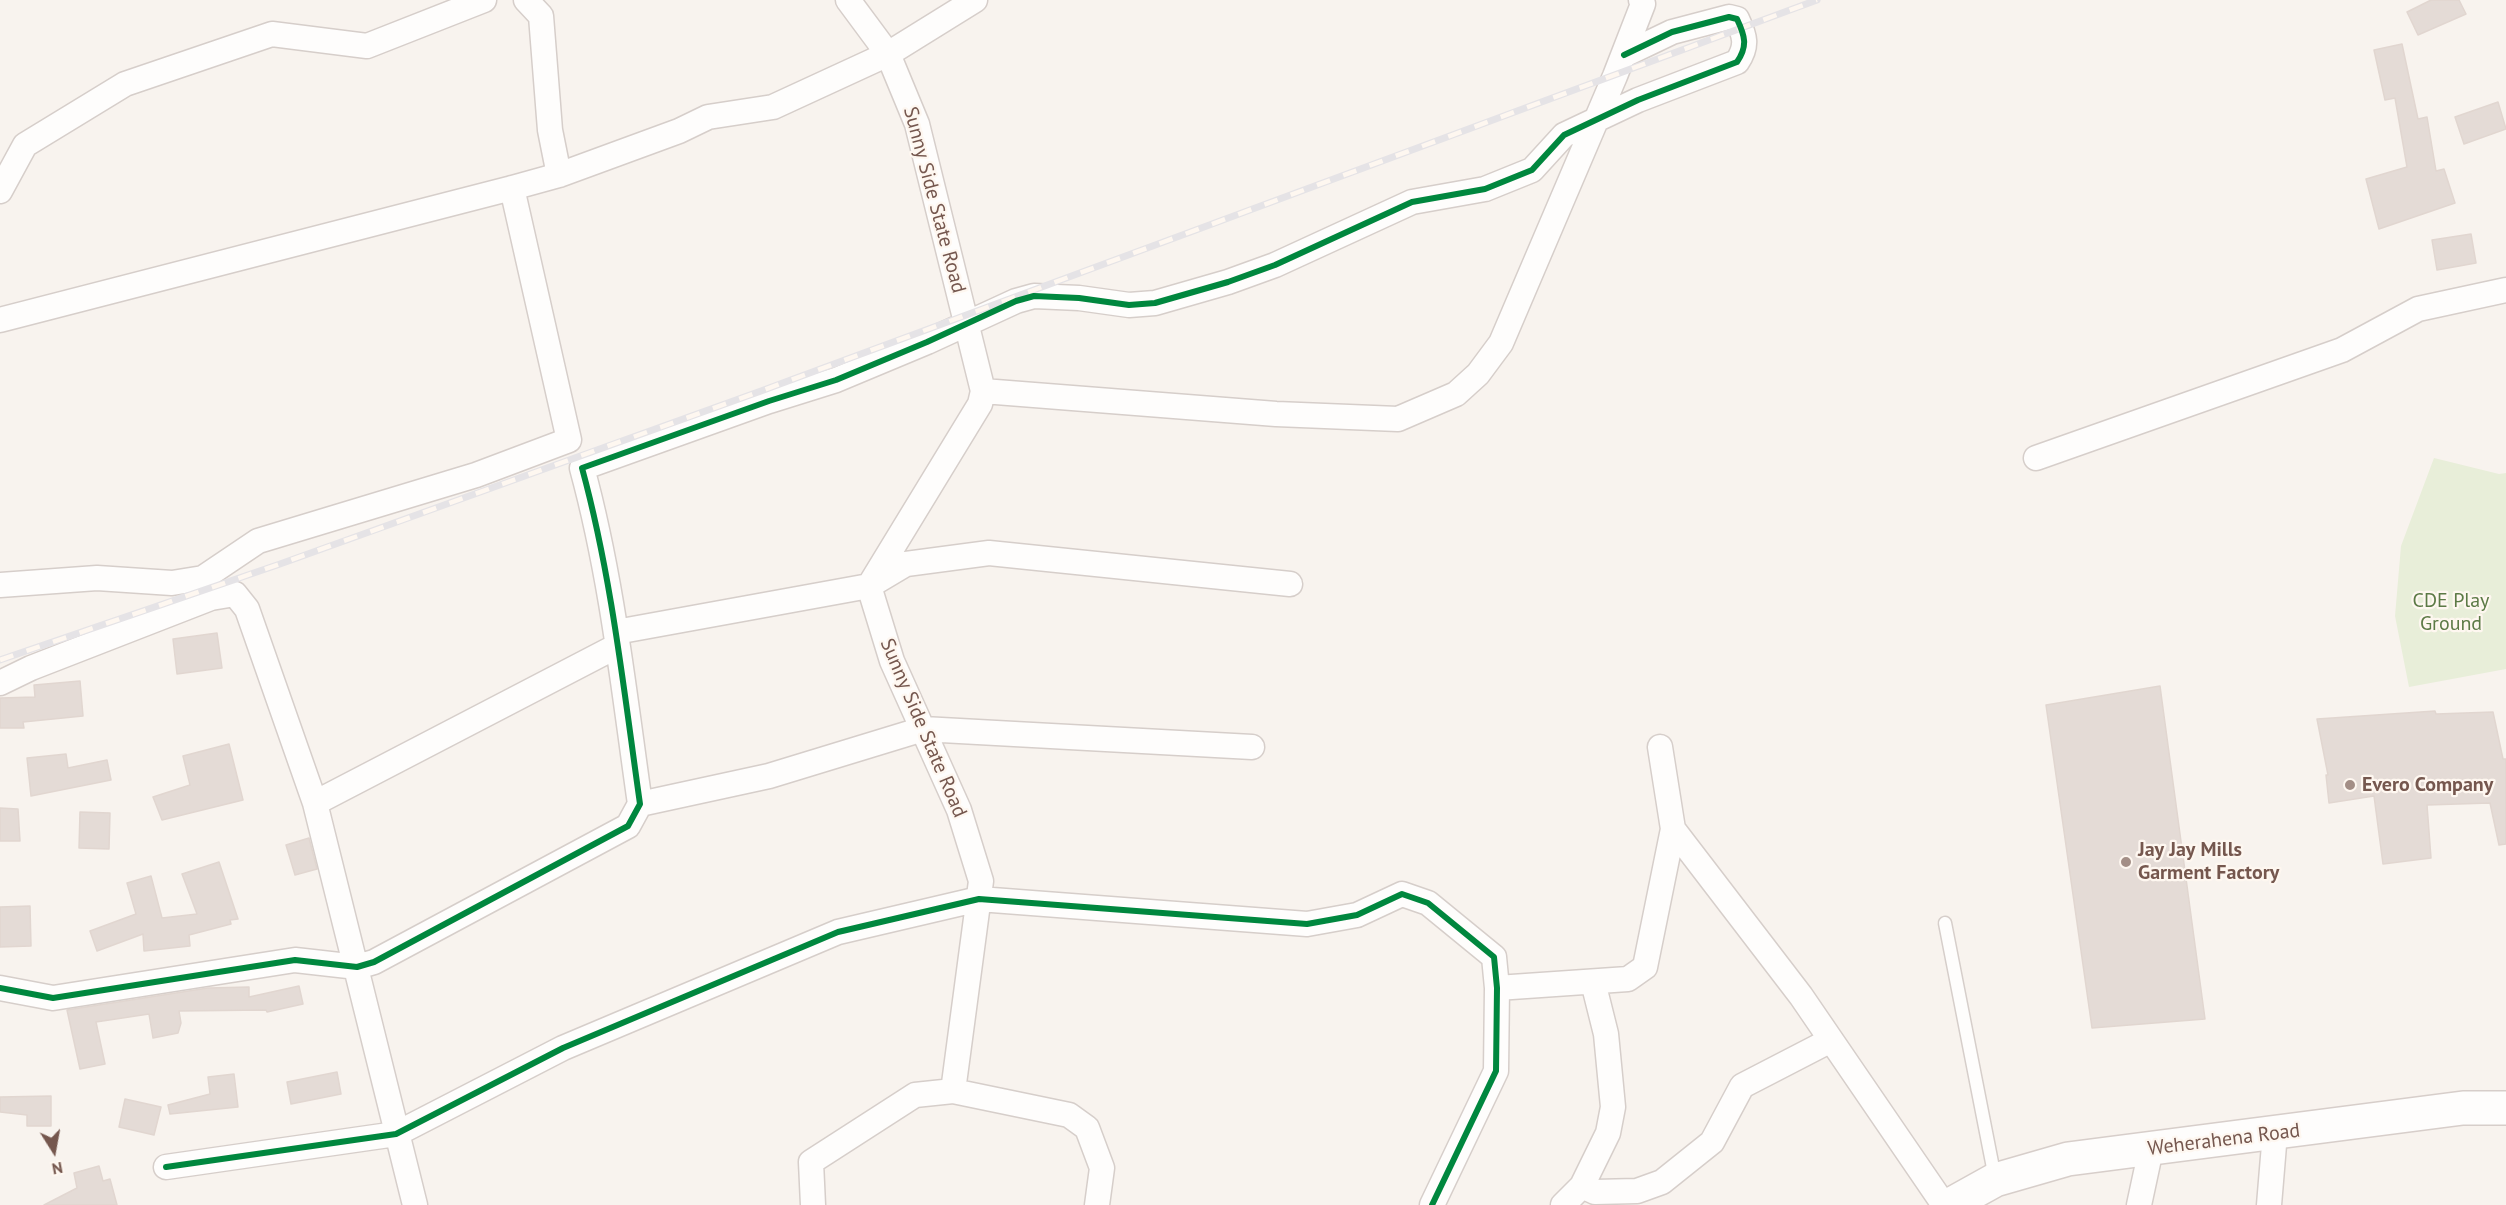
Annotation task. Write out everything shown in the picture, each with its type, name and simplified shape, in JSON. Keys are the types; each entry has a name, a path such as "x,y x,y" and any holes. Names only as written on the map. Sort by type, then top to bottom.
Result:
{"main road":[{"name":"Weherahena Road","path":"1950,1205 1995,1180 2068,1159 2463,1108 2506,1108"}],"street":[{"path":"0,190 25,145 125,84 272,34 367,46 484,0"},
{"path":"526,0 542,16 550,130 559,175"},
{"name":"Sunny Side State Road","path":"848,0 888,54 917,124 983,391"},
{"path":"0,320 512,188 559,175 679,131 708,117 773,107 888,54 975,0"},
{"path":"868,586 980,404 983,391 1276,414 1398,419 1456,394 1478,374 1501,343 1624,55 1644,4 1641,0"},
{"path":"0,988 53,998 295,960 357,967 374,962 628,826 640,804 616,639 592,505 582,468 768,401 836,380 1016,301 1034,296 1079,298 1129,305 1155,303 1228,282 1275,265 1412,202 1485,189 1532,170 1564,135 1597,118 1737,62 1744,52 1745,37 1737,19 1729,17 1672,32 1624,55"},
{"path":"0,683 207,588 258,541 476,475 569,440 512,188"},
{"path":"2036,458 2342,350 2418,309 2506,290"},
{"path":"315,803 616,639 868,586 906,564 989,553 1290,584"},
{"path":"0,585 97,578 172,583 235,594 247,609 315,803 415,1205"},
{"name":"Sunny Side State Road","path":"868,586 892,661 958,810 981,881 954,1091"},
{"path":"640,804 769,776 923,729 1252,747"},
{"path":"1497,988 1628,979 1645,967 1673,829 1660,747"},
{"path":"1673,829 1801,996 1944,1205"},
{"path":"166,1167 396,1134 563,1048 838,932 979,899 1307,924 1357,915 1402,894 1428,903 1494,957 1497,988 1496,1071 1432,1205"},
{"path":"1563,1205 1582,1186 1608,1133 1613,1107 1606,1034 1593,982"},
{"path":"1582,1186 1595,1192 1637,1191 1662,1182 1712,1142 1742,1086 1831,1040"},
{"path":"813,1205 811,1162 915,1095 954,1091 1069,1115 1087,1128 1102,1168 1097,1205"},
{"path":"2270,1205 2275,1133"},
{"path":"2139,1205 2151,1149"}],"lane":[{"path":"1945,923 1995,1180"}],"green space":[{"name":"CDE Play Ground","path":"2434,458 2499,474 2506,473 2506,669 2409,687 2395,616 2401,546"}],"building":[{"path":"2431,0 2459,0 2466,14 2418,35 2407,12"},
{"path":"2402,44 2418,119 2427,117 2436,171 2444,169 2455,203 2379,229 2366,179 2407,167 2395,98 2385,100 2374,50"},
{"path":"2498,102 2506,129 2464,144 2455,117"},
{"path":"2471,234 2476,263 2437,270 2432,240"},
{"path":"217,633 222,668 177,674 173,639"},
{"path":"80,681 83,716 23,722 24,728 0,728 0,698 35,697 34,685"},
{"name":"Jay Jay Mills Garment Factory","path":"2160,686 2205,1019 2092,1028 2046,705"},
{"path":"2435,711 2436,714 2493,712 2503,759 2506,759 2506,844 2499,845 2490,803 2427,805 2431,858 2383,864 2374,796 2329,803 2326,775 2328,775 2317,719"},
{"path":"229,744 243,800 162,820 153,797 190,785 183,756"},
{"path":"66,754 68,768 107,760 111,780 31,796 27,758"},
{"path":"0,808 18,809 20,841 0,841"},
{"path":"80,812 110,813 109,849 79,848"},
{"path":"309,838 317,869 295,875 286,845"},
{"path":"219,862 238,919 230,920 231,924 189,935 190,946 144,951 143,934 97,951 90,931 136,914 127,883 151,876 162,918 197,914 182,874"},
{"path":"30,906 31,946 0,947 0,907"},
{"path":"299,986 303,1004 267,1012 266,1010 179,1011 181,1023 178,1033 153,1038 149,1014 96,1022 105,1064 80,1069 67,1010 208,988 249,987 249,997"},
{"path":"337,1072 341,1094 291,1104 287,1082"},
{"path":"234,1074 238,1107 170,1114 168,1105 210,1094 208,1077"},
{"path":"51,1096 51,1126 27,1126 27,1115 0,1112 0,1097"},
{"path":"125,1099 161,1107 154,1135 119,1127"},
{"path":"99,1166 103,1181 110,1179 117,1205 44,1205 77,1188 74,1173"}],"railway":[{"path":"0,660 280,564 761,391 1817,0"}],"cycle path":[{"path":"0,988 53,998 295,960 357,967 374,962 628,826 640,804 609,593 582,468 769,401 836,380 1016,301 1034,296 1079,298 1129,305 1155,303 1228,282 1275,265 1412,202 1485,189 1532,170 1564,135 1638,100 1737,62 1743,51 1744,41 1737,19 1729,17 1672,32 1624,55"},
{"path":"166,1167 396,1134 563,1048 838,932 979,899 1307,924 1357,915 1402,894 1428,903 1494,957 1497,988 1496,1071 1432,1205"}],"place":[{"name":"Evero Company","path":"2350,785"},
{"name":"Jay Jay Mills Garment Factory","path":"2126,862"}]}
